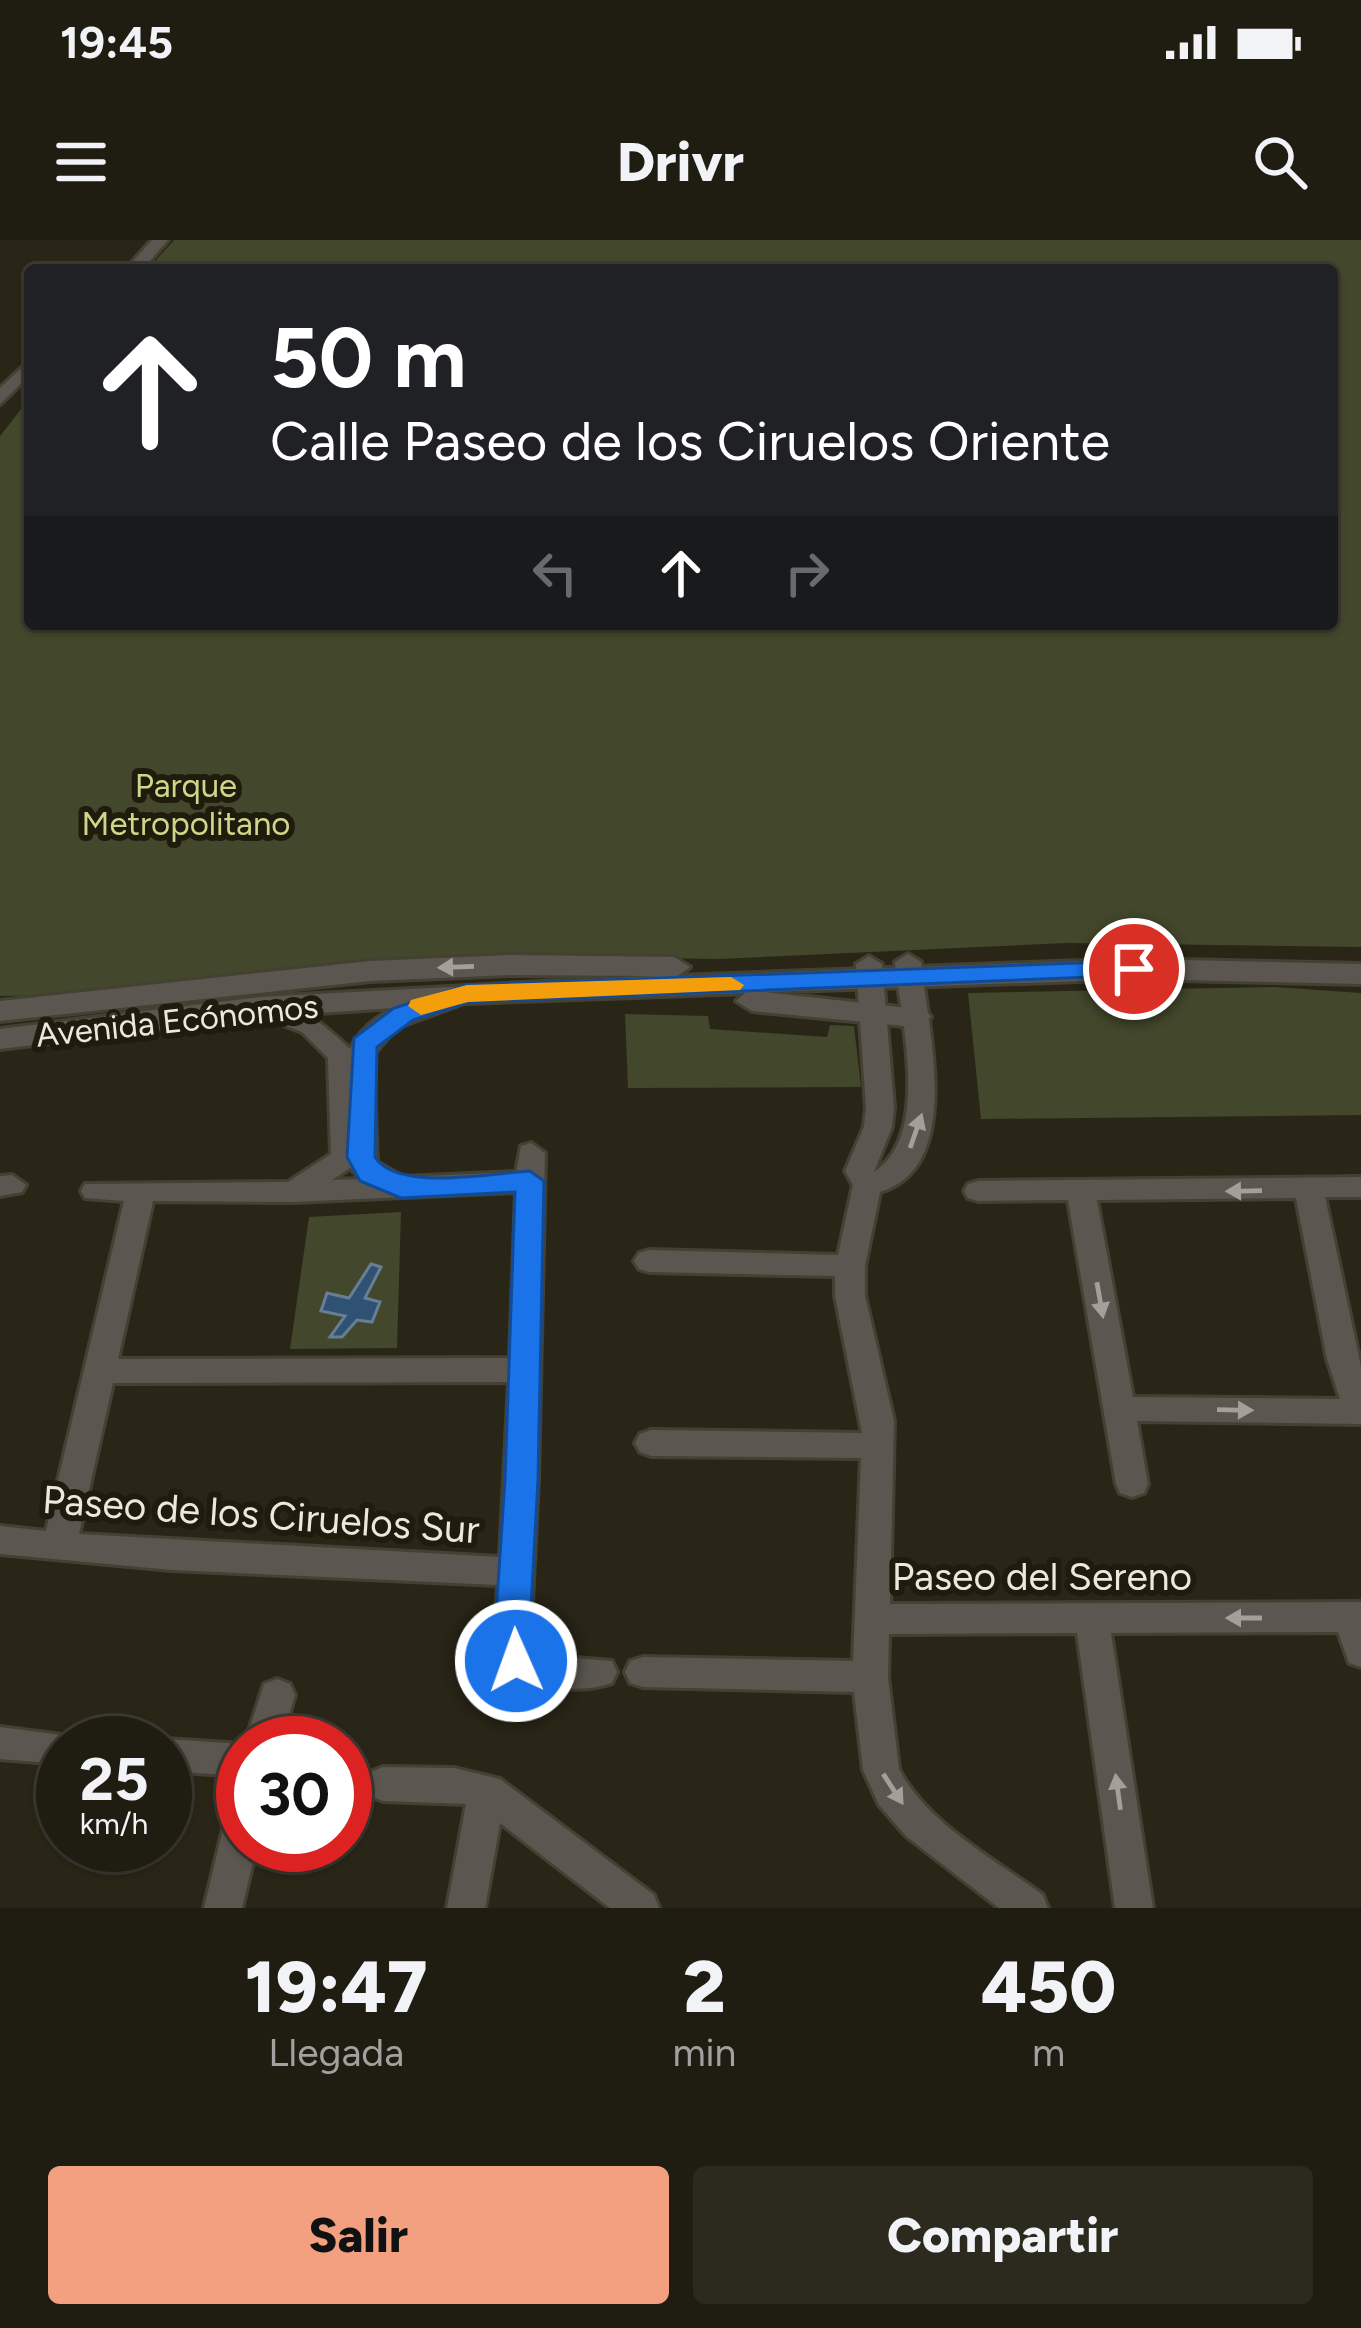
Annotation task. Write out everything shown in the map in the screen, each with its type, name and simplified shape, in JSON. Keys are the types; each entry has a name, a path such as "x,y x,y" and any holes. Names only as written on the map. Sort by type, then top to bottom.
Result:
{"street":[{"path":"120,264 142,240"},
{"path":"138,264 160,240"},
{"path":"0,399 24,372"},
{"path":"0,418 24,392"},
{"name":"Avenida Ecónomos","path":"0,1011 71,1019 467,994 596,977 631,989 909,969 1361,958"},
{"name":"Avenida Ecónomos","path":"1199,961 1361,974"},
{"path":"867,1185 896,1175 920,1130 923,1113 909,969"},
{"name":"Avenida Ecónomos","path":"0,1039 71,1019 370,971 596,977 870,971"},
{"name":"Paseo del Sereno","path":"870,971 880,1107 878,1127 859,1172 867,1185 850,1267 850,1296 879,1446 873,1619 1357,1617"},
{"path":"631,989 915,1017"},
{"path":"401,1188 363,1167 364,1044 404,1014 467,994"},
{"path":"260,1007 311,1026 341,1056 345,1158 292,1192"},
{"path":"95,1191 401,1188 530,1167 522,1480 512,1644 516,1661 535,1670 599,1672"},
{"path":"978,1191 1361,1187"},
{"path":"60,1544 141,1190"},
{"path":"1118,1408 1360,1412 1350,1338 1310,1190"},
{"path":"1081,1192 1132,1484"},
{"path":"649,1261 850,1267"},
{"path":"100,1371 525,1370"},
{"path":"651,1443 879,1446"},
{"name":"Paseo de los Ciruelos Sur","path":"0,1540 172,1556 516,1572"},
{"path":"1357,1617 1361,1652"},
{"path":"873,1619 870,1677 881,1770 892,1793 919,1824 1029,1908"},
{"path":"1092,1619 1135,1908"},
{"path":"643,1672 870,1677"},
{"path":"271,1716 277,1695"},
{"path":"0,1743 36,1746"},
{"path":"383,1784 454,1785 487,1791 640,1908"},
{"path":"466,1908 487,1791"},
{"path":"224,1908 232,1872"}],"green space":[{"name":"Parque Metropolitano","path":"174,240 1361,240 1361,947 1067,943 718,959 594,957 0,996 0,436 24,406 24,630 1338,630 1338,264 152,264"},
{"path":"1275,987 1361,993 1361,1115 981,1119 968,993"},
{"path":"625,1014 708,1016 710,1029 827,1037 830,1025 854,1026 861,1087 628,1088"},
{"path":"401,1212 397,1348 290,1349 309,1217"}],"water":[{"path":"371,1264 381,1267 365,1298 380,1302 372,1322 357,1320 342,1337 330,1337 345,1316 321,1311 327,1293 349,1298"}],"slow traffic":[{"path":"421,1006 467,994 731,985"}],"route":[{"path":"516,1661 512,1644 522,1480 530,1181 401,1188 370,1174 361,1157 360,1055 364,1044 404,1014 467,994 1134,969"}]}
